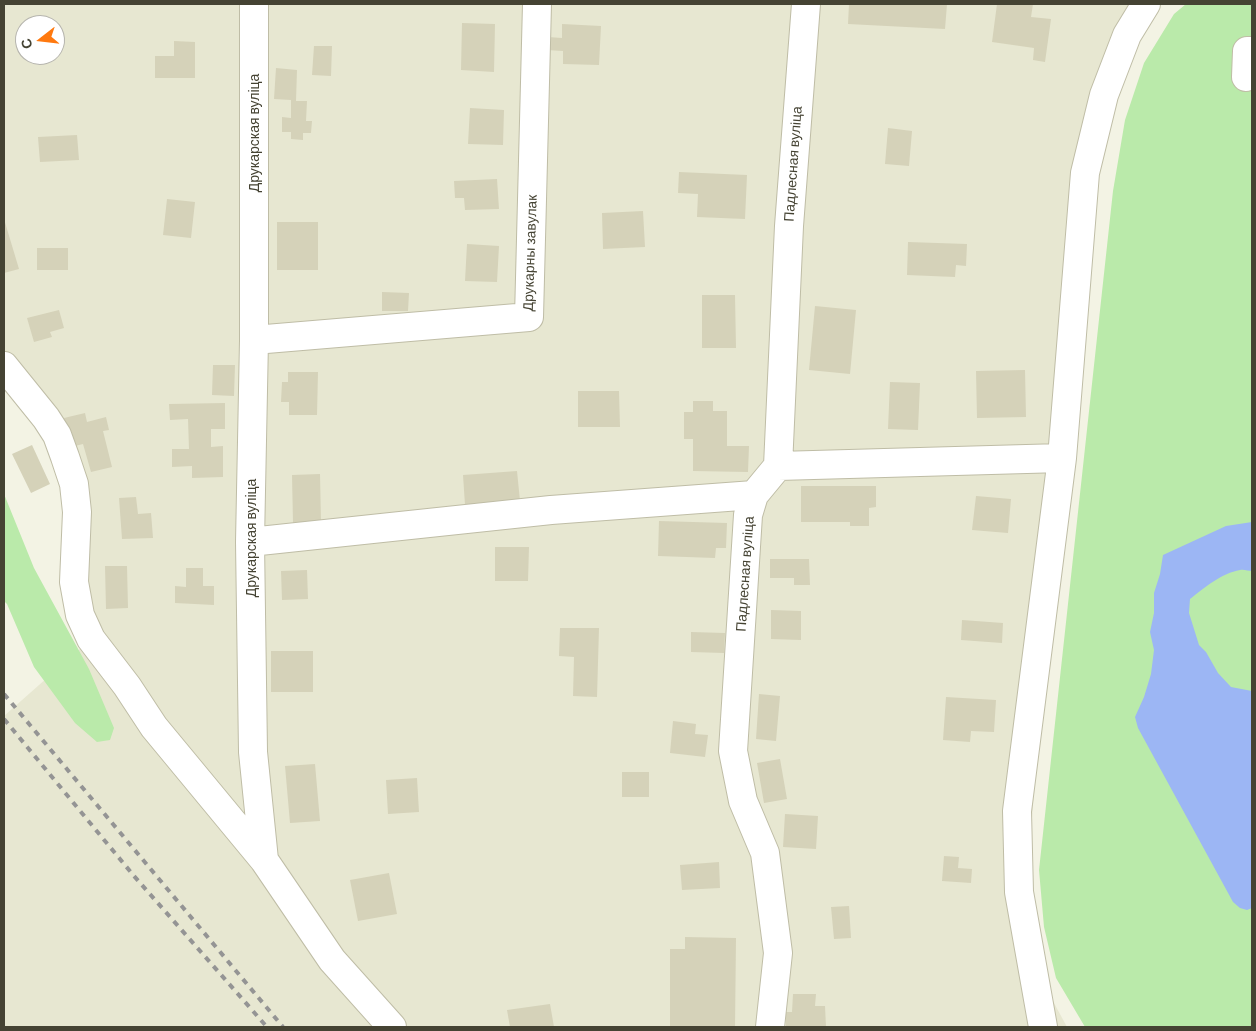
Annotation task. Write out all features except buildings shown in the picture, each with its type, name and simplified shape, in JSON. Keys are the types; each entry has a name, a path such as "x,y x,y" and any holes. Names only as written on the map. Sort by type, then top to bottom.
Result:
{"street":[{"name":"Друкарская вуліца","path":"254,4 254,340 250,542 253,752 264,860 332,960 392,1027"},
{"name":"Друкарны завулак","path":"254,340 529,317 537,4"},
{"name":"Падлесная вуліца","path":"770,1027 778,953 765,853 743,801 733,751 748,515 754,495 778,466 788,226 806,4"},
{"path":"1043,1027 1019,892 1017,811 1062,458 1085,173 1104,95 1127,35 1146,4"},
{"path":"4,366 58,435 74,484 77,512 74,582 80,615 91,639 127,686 154,727 264,860"},
{"path":"778,466 1062,458"},
{"path":"250,542 551,510 754,495"}],"shaded area":[{"path":"4,4 1146,4 1085,173 1028,866 1040,977 1067,1027 4,1027 4,716 91,639 74,484 4,366"}],"green space":[{"path":"1186,4 1252,4 1252,1027 1085,1027 1056,978 1044,927 1039,870 1113,191 1125,120 1144,63 1174,14"},
{"path":"4,494 34,568 89,669 114,728 110,740 97,742 75,723 34,667 4,601"}],"water":[{"path":"1252,522 1252,571 1242,570 1233,572 1214,581 1190,599 1189,613 1199,645 1206,652 1218,673 1231,687 1252,691 1252,908 1247,910 1240,908 1233,902 1138,728 1135,717 1151,674 1154,650 1150,632 1154,613 1154,593 1163,555 1226,526"}],"railway":[{"path":"4,694 283,1027"},
{"path":"4,719 134,876 267,1027"}]}
